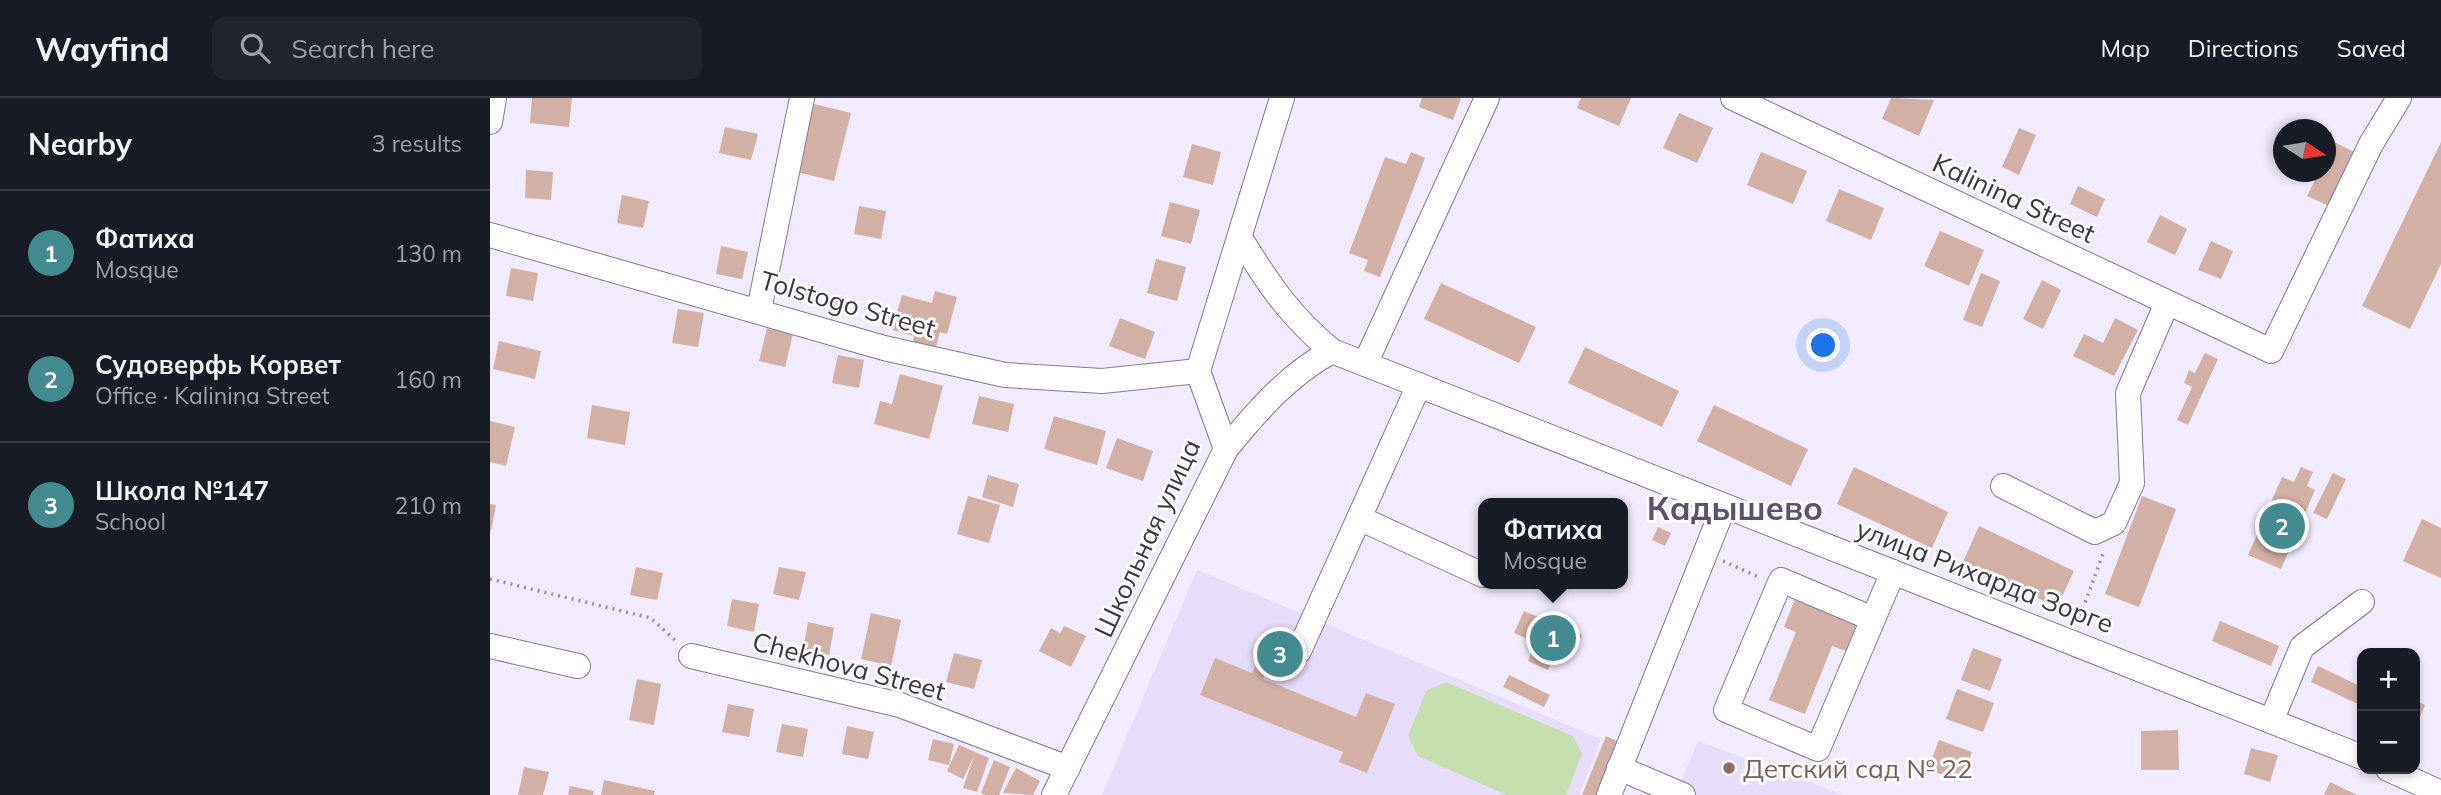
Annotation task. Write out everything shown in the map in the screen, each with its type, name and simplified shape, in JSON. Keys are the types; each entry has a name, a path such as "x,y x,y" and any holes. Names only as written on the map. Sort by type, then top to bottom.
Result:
{"street":[{"path":"490,122 494,98"},
{"path":"759,310 802,98"},
{"path":"1198,371 1282,98"},
{"path":"1364,364 1487,98"},
{"name":"Kalinina Street","path":"1733,98 2271,351 2371,144 2399,98"},
{"name":"Tolstogo Street","path":"490,235 884,348 1005,375 1102,381 1198,371"},
{"name":"улица Рихарда Зорге","path":"1240,238 1270,287 1297,322 1332,351 2272,719 2357,755"},
{"path":"2003,486 2095,532 2114,523 2132,483 2128,393 2167,303"},
{"path":"1226,449 1280,388 1310,363 1332,351"},
{"name":"Школьная улица","path":"1054,795 1226,449 1198,371"},
{"path":"1299,651 1419,385"},
{"path":"1609,795 1724,506"},
{"path":"1359,517 1478,573"},
{"path":"1873,620 1781,580 1726,710 1818,749 1873,620 1893,572"},
{"path":"2272,719 2302,647 2362,602"},
{"path":"490,646 578,667"},
{"name":"Chekhova Street","path":"691,656 900,705 1068,768"},
{"path":"1619,768 1683,795"},
{"path":"2399,774 2441,793"}],"path":[{"path":"2071,641 2114,523"},
{"path":"1708,541 1716,557 1779,586"},
{"path":"490,579 651,618 691,656"}],"shaded area":[{"path":"1197,570 1601,739 1579,795 1102,795"},
{"name":"Детский сад № 22","path":"1698,741 1844,795 1676,795"}],"green space":[{"path":"1446,682 1573,736 1582,754 1566,795 1507,795 1418,756 1408,736 1426,691"}],"building":[{"path":"532,98 572,98 569,127 530,123"},
{"path":"1422,98 1461,98 1453,120 1419,107"},
{"path":"1581,98 1631,98 1619,126 1577,108"},
{"path":"1891,98 1934,100 1919,136 1882,119"},
{"path":"810,103 851,113 834,181 793,171"},
{"path":"1679,113 1713,128 1697,163 1663,148"},
{"path":"725,127 758,134 751,160 719,153"},
{"path":"2019,128 2036,135 2019,175 2002,167"},
{"path":"2441,142 2441,264 2410,329 2362,306"},
{"path":"2336,143 2354,152 2329,206 2307,196 2314,182 2336,182"},
{"path":"1192,144 1221,152 1213,185 1183,177"},
{"path":"1411,152 1425,158 1380,277 1364,271 1368,260 1349,253 1385,157 1406,164"},
{"path":"1761,152 1807,171 1793,204 1747,185"},
{"path":"526,170 553,172 551,200 525,198"},
{"path":"2078,186 2105,199 2097,217 2070,204"},
{"path":"1839,189 1884,208 1871,240 1826,221"},
{"path":"622,195 649,201 643,228 617,223"},
{"path":"1170,202 1200,210 1191,244 1161,236"},
{"path":"859,206 886,211 881,239 854,234"},
{"path":"2160,215 2187,229 2175,255 2147,242"},
{"path":"1940,231 1984,250 1969,286 1924,266"},
{"path":"2211,241 2233,251 2221,279 2198,270"},
{"path":"721,246 748,252 742,279 716,274"},
{"path":"1156,259 1186,267 1177,301 1147,293"},
{"path":"511,268 538,273 533,301 506,296"},
{"path":"1981,273 2000,281 1982,327 1963,320"},
{"path":"2042,280 2061,290 2043,329 2023,319"},
{"path":"1441,283 1536,327 1519,363 1424,319"},
{"path":"935,291 957,297 947,334 940,332 936,347 913,341 914,336 892,330 902,295 932,303"},
{"path":"678,309 704,313 698,347 672,343"},
{"path":"1120,318 1155,332 1145,359 1109,346"},
{"path":"2115,318 2138,330 2114,376 2073,356 2084,334 2103,343"},
{"path":"767,328 793,334 785,367 759,361"},
{"path":"499,341 541,351 535,379 493,369"},
{"path":"1585,347 1679,391 1662,427 1568,383"},
{"path":"2205,353 2218,359 2188,425 2177,420 2192,387 2184,383 2189,370 2195,373"},
{"path":"838,355 864,360 859,388 832,383"},
{"path":"900,374 943,386 929,439 874,424 880,401 892,404"},
{"path":"979,396 1014,404 1008,432 972,424"},
{"path":"592,405 630,412 625,445 587,438"},
{"path":"1714,405 1808,449 1791,486 1697,441"},
{"path":"1054,416 1106,431 1097,465 1044,449"},
{"path":"490,421 515,427 506,466 490,462"},
{"path":"1117,438 1153,451 1143,481 1106,468"},
{"path":"1854,467 1948,512 1932,548 1837,504"},
{"path":"2301,467 2313,472 2307,486 2315,490 2281,569 2248,555 2282,477 2294,482"},
{"path":"2333,473 2346,479 2327,519 2313,513"},
{"path":"988,475 1019,484 1013,507 982,497"},
{"path":"968,496 1000,505 989,543 957,534"},
{"path":"2142,496 2176,509 2139,607 2105,594"},
{"path":"490,504 496,505 491,531 490,530"},
{"path":"2422,519 2441,528 2441,578 2403,561"},
{"path":"1979,526 2074,571 2057,607 1963,562"},
{"path":"1658,527 1671,533 1665,546 1652,540"},
{"path":"636,567 663,573 657,600 630,595"},
{"path":"779,567 806,572 799,600 773,594"},
{"path":"732,599 759,604 754,632 727,626"},
{"path":"1795,599 1857,623 1846,651 1832,646 1805,714 1769,700 1796,632 1784,627"},
{"path":"1524,611 1582,635 1572,657 1556,650 1548,670 1528,661 1535,642 1514,633"},
{"path":"871,613 901,620 891,666 861,659"},
{"path":"2220,621 2279,646 2271,666 2212,641"},
{"path":"808,622 834,628 829,655 803,650"},
{"path":"1064,626 1086,636 1071,667 1039,651 1051,628 1060,633"},
{"path":"1973,648 2002,659 1990,691 1961,680"},
{"path":"954,653 982,660 974,689 946,682"},
{"path":"1215,658 1252,673 1255,667 1266,671 1263,679 1356,717 1366,693 1395,704 1367,773 1339,762 1343,752 1200,695"},
{"path":"2318,666 2357,685 2357,704 2311,682"},
{"path":"1509,675 1550,695 1544,707 1503,687"},
{"path":"637,679 661,684 654,725 629,720"},
{"path":"1957,689 1994,703 1983,732 1946,719"},
{"path":"2420,702 2425,705 2420,717"},
{"path":"728,704 754,709 749,737 722,732"},
{"path":"782,724 808,729 803,757 776,752"},
{"path":"847,726 874,732 868,759 842,754"},
{"path":"2178,730 2179,770 2141,770 2141,731"},
{"path":"1606,736 1619,742 1598,795 1582,795"},
{"path":"933,739 954,744 949,765 928,760"},
{"path":"1939,740 1972,752 1960,782 1928,769"},
{"path":"959,745 989,758 977,792 963,788 974,756 963,779 947,771"},
{"path":"2251,748 2278,755 2270,782 2244,774"},
{"path":"994,760 1010,767 999,795 985,795 981,793"},
{"path":"524,767 549,772 543,795 518,795"},
{"path":"1016,768 1040,781 1033,795 1003,793"},
{"path":"604,780 655,791 654,795 601,795"},
{"path":"2330,782 2357,795 2324,795"},
{"path":"570,786 594,791 593,795 568,795"}],"place":[{"name":"Судоверфь Корвет","path":"2282,526"},
{"name":"Фатиха","path":"1553,638"},
{"name":"Школа №147","path":"1280,654"},
{"name":"Детский сад № 22","path":"1729,768"}],"district":[{"name":"Кадышево","path":"1735,507"}]}
